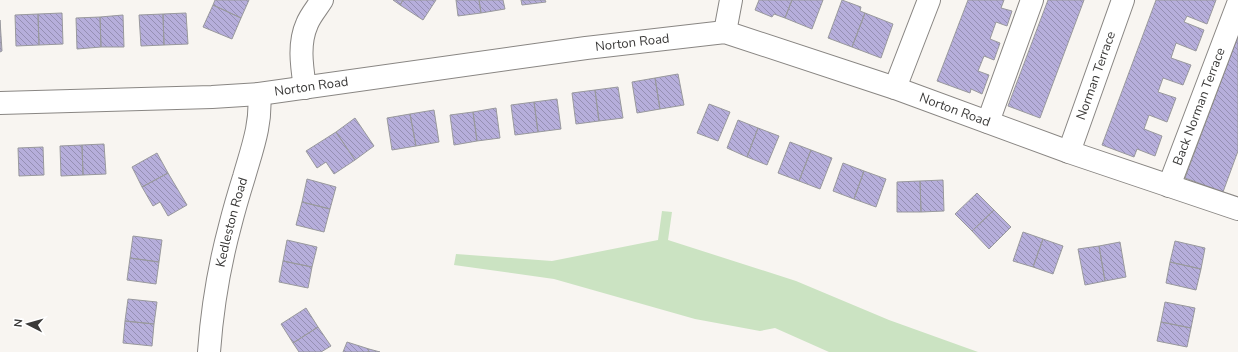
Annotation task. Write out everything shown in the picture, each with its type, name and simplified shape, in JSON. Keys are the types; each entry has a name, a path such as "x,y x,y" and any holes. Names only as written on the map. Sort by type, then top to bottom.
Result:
{"street":[{"path":"305,88 301,58 302,41 306,25 322,0"},
{"path":"725,32 731,0"},
{"path":"895,88 929,0"},
{"path":"988,122 1032,0"},
{"name":"Norman Terrace","path":"1069,152 1123,0"},
{"name":"Back Norman Terrace","path":"1169,186 1238,4"},
{"name":"Norton Road","path":"0,103 212,98 259,94 578,49 725,32 895,88 1069,152 1238,209"},
{"name":"Kedleston Road","path":"209,352 218,282 230,227 254,147 258,127 260,107 259,94"}],"green space":[{"path":"662,211 672,212 668,240 796,281 889,320 978,352 829,352 775,328 760,331 695,319 554,279 454,265 456,254 552,261 658,240"}],"building":[{"path":"215,0 249,0 241,18 213,5"},
{"path":"393,0 403,0 400,5"},
{"path":"403,0 436,0 423,20 400,5"},
{"path":"456,0 479,0 481,13 458,16"},
{"path":"479,0 503,0 505,9 481,13"},
{"path":"521,0 545,0 546,2 522,5"},
{"path":"759,0 792,0 785,18 774,14 772,17 755,10"},
{"path":"792,0 823,0 812,29 785,18"},
{"path":"842,0 861,7 860,11 865,13 852,47 828,38"},
{"path":"968,0 1004,0 1001,8 1012,11 1007,26 996,22 990,39 1000,43 994,60 984,56 978,71 989,75 982,94 971,89 970,93 937,81"},
{"path":"1048,0 1084,0 1040,118 1008,106"},
{"path":"1156,0 1216,0 1207,24 1187,16 1184,22 1204,30 1196,51 1176,43 1171,58 1191,65 1183,85 1163,78 1158,92 1176,98 1167,122 1149,115 1144,129 1162,136 1155,156 1137,149 1134,157 1102,145"},
{"path":"213,5 241,18 232,39 203,27"},
{"path":"62,13 63,44 39,45 38,14"},
{"path":"186,13 188,44 164,45 163,14"},
{"path":"865,13 893,24 881,58 852,47"},
{"path":"38,14 39,45 16,46 15,15"},
{"path":"163,14 164,45 141,46 139,15"},
{"path":"123,15 124,47 101,47 100,17"},
{"path":"100,17 101,47 77,49 76,18"},
{"path":"0,20 2,51 0,52"},
{"path":"1238,36 1238,151 1223,192 1185,178"},
{"path":"678,74 684,105 660,109 655,78"},
{"path":"655,78 660,109 637,113 632,82"},
{"path":"618,87 623,118 599,121 595,90"},
{"path":"595,90 599,121 576,124 572,93"},
{"path":"557,99 561,129 538,132 534,102"},
{"path":"534,102 538,132 515,135 511,105"},
{"path":"709,104 730,112 718,141 697,133"},
{"path":"496,108 500,138 477,141 473,112"},
{"path":"434,110 439,142 416,146 410,114"},
{"path":"473,112 477,141 454,145 450,115"},
{"path":"410,114 416,146 392,150 387,118"},
{"path":"355,118 374,146 355,160 336,132"},
{"path":"738,120 758,128 747,157 727,148"},
{"path":"758,128 779,136 767,165 747,157"},
{"path":"336,132 355,160 334,174 326,162 317,168 306,151"},
{"path":"790,142 811,150 799,181 778,173"},
{"path":"104,144 106,174 83,175 82,145"},
{"path":"82,145 83,175 61,176 60,146"},
{"path":"43,147 44,175 19,176 18,148"},
{"path":"811,150 832,158 820,189 799,181"},
{"path":"157,153 168,173 142,187 132,167"},
{"path":"843,163 864,171 854,199 833,191"},
{"path":"864,171 886,179 876,207 854,199"},
{"path":"168,173 187,205 168,216 160,202 153,206 142,187"},
{"path":"307,179 336,187 330,209 302,202"},
{"path":"943,180 944,211 921,212 920,181"},
{"path":"920,181 921,212 897,212 897,182"},
{"path":"977,193 994,210 972,231 955,214"},
{"path":"302,202 330,209 324,232 296,225"},
{"path":"994,210 1011,227 989,249 972,231"},
{"path":"1023,232 1043,239 1033,267 1013,261"},
{"path":"133,236 162,240 159,262 130,258"},
{"path":"1043,239 1063,246 1053,274 1033,267"},
{"path":"287,240 317,247 312,267 283,261"},
{"path":"1175,241 1205,248 1201,269 1170,262"},
{"path":"1120,242 1126,277 1105,281 1099,246"},
{"path":"1099,246 1105,281 1085,285 1078,249"},
{"path":"130,258 159,262 156,284 127,280"},
{"path":"283,261 312,267 308,288 279,282"},
{"path":"1170,262 1201,269 1196,290 1166,283"},
{"path":"128,299 157,302 154,324 125,321"},
{"path":"1165,302 1195,308 1191,328 1161,322"},
{"path":"306,308 318,327 293,343 281,324"},
{"path":"125,321 154,324 152,346 123,343"},
{"path":"1161,322 1191,328 1187,347 1157,341"},
{"path":"318,327 331,346 321,352 299,352 293,343"},
{"path":"347,342 369,349 368,352 343,352"},
{"path":"369,349 380,352 368,352"}]}
